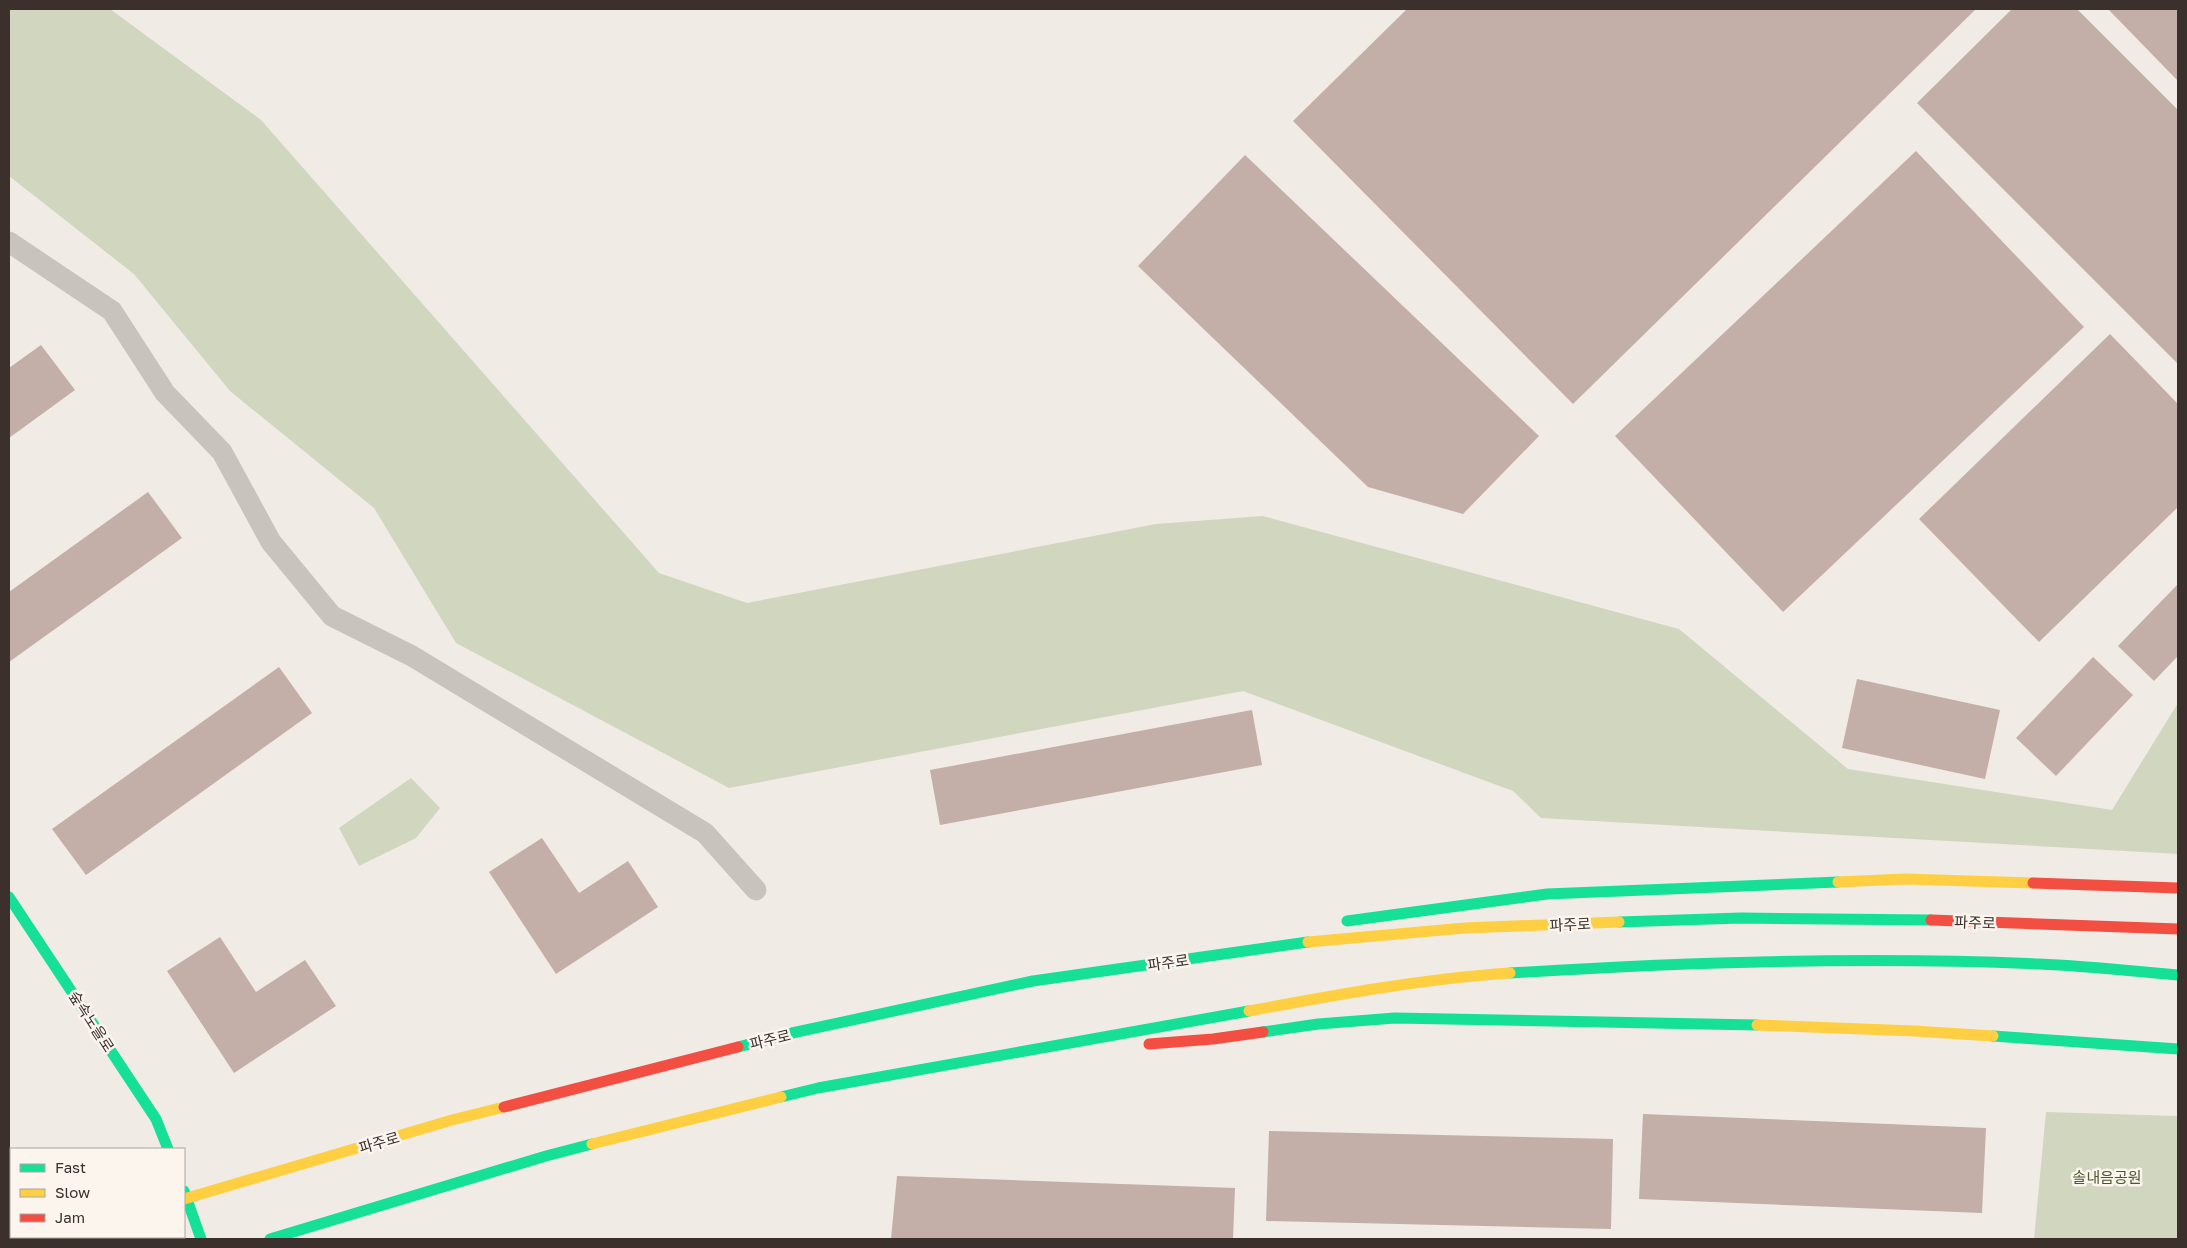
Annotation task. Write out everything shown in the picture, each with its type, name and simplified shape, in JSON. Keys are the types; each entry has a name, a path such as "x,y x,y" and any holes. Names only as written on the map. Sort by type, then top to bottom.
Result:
{"main road":[{"path":"1339,922 1546,894 1896,880 2178,888"},
{"name":"숲속노을로","path":"9,896 156,1119 168,1148"},
{"name":"파주로","path":"185,1196 452,1120 764,1040 1033,981 1324,940 1465,928 1741,918 1882,918 2178,929"},
{"path":"1033,981 1115,957"},
{"path":"270,1239 546,1156 818,1088 1330,996 1460,978 1610,967 1741,962 1881,961 2039,964 2178,975"},
{"path":"1008,1053 1213,1039 1318,1024 1395,1018 1705,1023 1914,1031 2178,1049"},
{"path":"185,1196 201,1239"}],"lane":[{"path":"9,242 112,311 165,393 222,452 271,542 332,616 412,656 705,833 756,890"}],"green space":[{"path":"9,9 110,9 261,120 659,573 747,603 1156,524 1263,516 1679,629 1848,769 2112,810 2178,703 2178,854 1541,818 1513,791 1243,691 729,788 456,643 374,508 230,391 134,274 9,176"},
{"path":"411,778 440,808 416,838 359,866 339,828"},
{"name":"솔내음공원","path":"2046,1112 2178,1116 2178,1239 2034,1239"}],"building":[{"path":"1407,9 1976,9 1573,404 1293,121"},
{"path":"2012,9 2077,9 2178,110 2178,364 1917,103"},
{"path":"2108,9 2178,9 2178,81"},
{"path":"1916,151 2084,327 1783,612 1615,436"},
{"path":"1245,155 1539,436 1463,514 1368,487 1138,266"},
{"path":"2110,334 2178,404 2178,507 2039,642 1919,519"},
{"path":"41,345 75,390 9,438 9,368"},
{"path":"148,492 182,538 9,662 9,592"},
{"path":"2178,584 2178,656 2154,681 2118,646"},
{"path":"2093,657 2133,695 2056,776 2016,738"},
{"path":"279,667 312,713 86,875 52,829"},
{"path":"1857,679 2000,710 1985,779 1842,748"},
{"path":"1252,710 1262,765 940,825 930,770"},
{"path":"542,838 579,893 628,861 658,907 556,974 489,872"},
{"path":"220,937 256,992 305,960 336,1006 234,1073 167,971"},
{"path":"1643,1114 1986,1128 1982,1213 1639,1199"},
{"path":"1269,1131 1613,1139 1611,1229 1266,1221"},
{"path":"897,1176 1235,1188 1233,1239 891,1239"}],"traffic: fast":[{"path":"1347,921 1547,894 1838,882"},
{"path":"9,897 156,1119 168,1148"},
{"path":"1619,922 1741,918 1931,920"},
{"path":"738,1047 792,1033 1033,981 1308,942"},
{"path":"1510,973 1708,963 1906,960 2056,965 2178,975"},
{"path":"781,1097 818,1088 1249,1011"},
{"path":"1263,1032 1318,1024 1395,1018 1757,1025"},
{"path":"1993,1036 2178,1049"},
{"path":"270,1239 546,1156 592,1144"},
{"path":"185,1194 201,1239"}],"traffic: slow":[{"path":"1838,882 1905,879 2033,883"},
{"path":"1308,942 1465,928 1619,922"},
{"path":"1249,1011 1411,983 1510,973"},
{"path":"1757,1025 1993,1036"},
{"path":"592,1144 781,1097"},
{"path":"185,1199 452,1120 504,1107"}],"traffic: jam":[{"path":"2033,883 2178,888"},
{"path":"1931,920 2178,929"},
{"path":"1149,1044 1213,1039 1263,1032"},
{"path":"504,1107 738,1047"}]}
